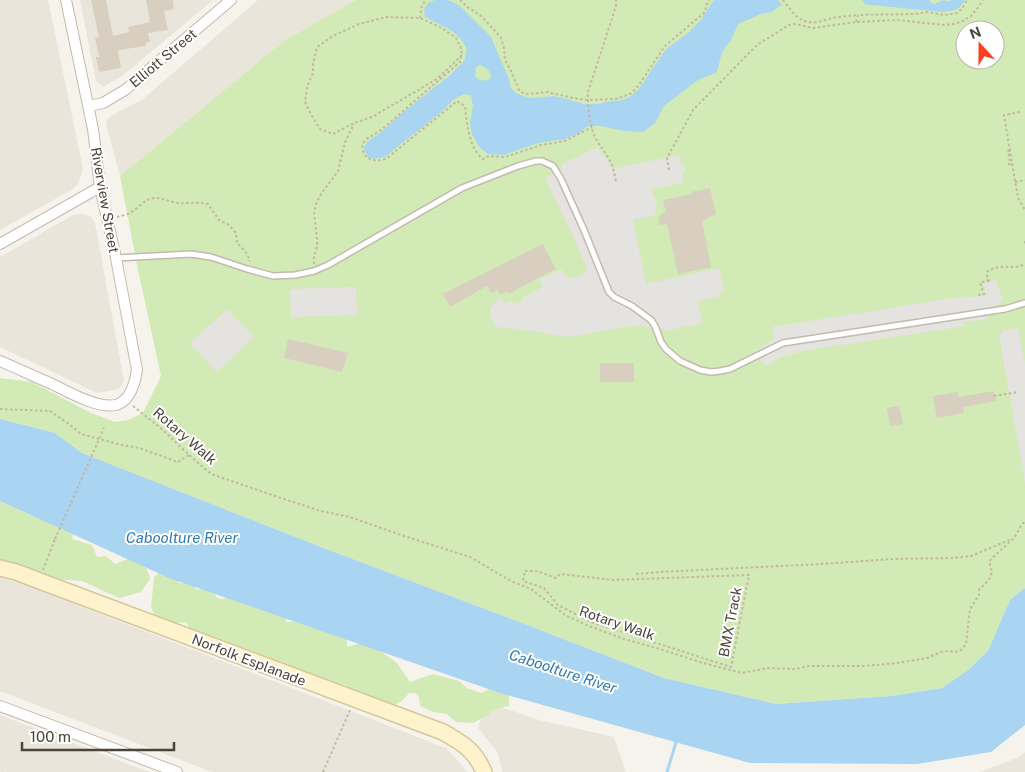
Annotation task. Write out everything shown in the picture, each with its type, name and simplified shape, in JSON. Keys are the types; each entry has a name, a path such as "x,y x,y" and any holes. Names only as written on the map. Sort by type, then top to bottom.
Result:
{"street":[{"name":"Riverview Street","path":"66,0 89,106 100,187 116,258 137,370 130,402"},
{"name":"Elliott Street","path":"89,106 103,103 125,90 232,0"},
{"path":"0,244 100,187"},
{"path":"0,361 93,402 105,405 130,402"},
{"name":"Norfolk Esplanade","path":"0,568 38,580 443,732 467,746 484,772"},
{"path":"0,706 177,772"}],"lane":[{"path":"116,258 191,254 211,257 274,276 295,275 314,271 328,265 462,188 536,161 546,162 553,166 561,179 609,292 614,298 632,306 651,320 661,342 680,361 700,370 720,372 730,369 783,343 1004,308 1025,303"}],"path":[{"path":"420,18 422,5 426,0"},
{"path":"460,0 481,16 501,38 504,48 504,60 519,90 529,94 546,92 588,100 616,99 632,93 665,46 705,12 709,0"},
{"path":"616,0 616,6 588,92 592,127 598,142 609,158 616,181"},
{"path":"783,0 798,18 810,22 858,15 928,12 944,15 957,13 962,9 967,0"},
{"path":"669,170 667,158 693,110 757,45 789,25 795,24 814,28 856,22 897,20 944,25 954,24 963,22 971,16 977,10 982,0"},
{"path":"856,22 858,15"},
{"path":"462,55 437,79 372,117 354,123 333,134 320,130 305,102 307,87 313,73 317,47 333,36 359,24 387,17 420,18 442,28 456,38 462,50 462,55 460,62 441,80 364,142 362,147 367,159 376,161 386,159 457,102 465,107 470,138 478,154 483,159 489,156 506,157 541,145 565,141 592,127"},
{"path":"1020,112 1004,115 1018,198 1025,210"},
{"path":"314,271 314,256 317,247 314,213 316,204 338,171 345,142 354,123"},
{"path":"1008,164 1010,164 1008,151 1010,151"},
{"path":"1015,182 1025,180"},
{"path":"107,220 130,214 148,199 159,198 184,204 198,202 208,204 219,220 229,225 236,234 237,244 245,251 250,260 247,269"},
{"path":"198,202 200,198"},
{"path":"979,296 984,294 980,283 989,281 987,272 991,269 1005,266 1020,267 1025,264"},
{"path":"994,396 1018,392"},
{"name":"Rotary Walk","path":"130,402 211,474 321,511 350,517 470,557 531,590 566,615 589,626 624,639 742,673 767,668 794,669 810,666 865,666 897,663 927,658 941,652 961,650 966,644 970,609 979,595 979,590 991,576 992,568 989,562 1014,538 1025,522"},
{"path":"0,409 50,411 81,434 122,446 138,448 178,462 189,455"},
{"path":"49,572 42,569 104,428"},
{"path":"636,574 893,559 954,558 970,556 1014,538"},
{"name":"BMX Track","path":"525,571 537,572 556,578 560,574 613,580 749,576 731,668 591,622 558,605 544,588 523,581 525,571"},
{"path":"322,772 355,700"}],"shaded area":[{"path":"0,0 48,0 83,169 78,184 73,189 0,230"},
{"path":"80,0 213,0 122,76 103,87 96,81"},
{"path":"258,0 356,0 285,40 120,176 107,128 106,122 109,117 143,99"},
{"path":"597,147 612,169 679,155 680,163 683,164 685,171 682,173 684,183 652,189 657,205 655,207 656,215 633,220 646,284 719,268 724,292 719,293 720,296 698,301 702,323 666,331 655,326 636,325 568,337 496,327 490,315 491,307 497,300 502,298 505,304 511,301 516,304 523,301 522,298 543,287 539,280 561,269 565,276 574,278 587,269 545,178 561,170 562,164"},
{"path":"82,214 90,216 95,223 124,381 119,389 97,393 0,347 0,257 73,215"},
{"path":"995,280 1003,299 985,320 964,322 965,326 802,351 779,358 766,366 754,352 774,339 772,327 953,298 984,296 987,295 983,284"},
{"path":"356,287 357,315 291,317 290,289"},
{"path":"227,309 254,337 217,372 190,343"},
{"path":"1018,328 1025,364 1025,483 999,335 1002,334 1002,331"},
{"path":"0,577 28,586 446,748 467,772 212,772 0,691"},
{"path":"487,702 539,720 614,737 626,772 502,772 498,753 478,728"},
{"path":"0,715 149,772 1,772"},
{"path":"1025,752 1025,772 980,772 1017,758"}],"green space":[{"path":"356,0 1025,0 1025,588 1010,600 988,651 968,670 942,688 892,696 776,704 664,678 326,549 82,453 55,433 0,419 0,378 32,382 89,412 115,422 128,420 143,413 161,376 120,176 285,40"},
{"path":"0,501 73,534 72,539 92,545 97,557 106,556 115,564 135,556 145,566 150,579 141,592 119,598 82,581 54,579 0,564"},
{"path":"165,568 177,571 179,583 191,582 198,591 201,587 213,591 217,598 223,599 235,596 285,609 286,622 300,621 347,636 347,647 361,643 375,647 397,663 410,682 433,674 459,681 467,688 481,693 500,683 509,690 509,706 494,709 488,715 473,723 456,722 447,714 433,712 420,706 419,697 415,693 409,693 402,701 389,708 372,703 345,685 332,684 308,673 293,673 199,634 190,629 186,622 172,624 157,621 151,607 154,577"}],"water":[{"path":"435,0 448,0 459,5 491,37 511,88 516,93 531,98 555,96 584,104 600,104 631,96 638,90 666,49 688,33 700,21 714,0 778,0 782,5 771,12 761,14 738,24 731,40 722,52 717,72 698,80 664,106 655,123 643,132 588,126 579,133 565,139 538,143 504,155 488,154 479,147 472,134 470,123 473,106 471,95 465,94 454,99 440,113 386,156 382,158 368,158 364,148 368,141 450,75 464,61 467,50 460,38 450,30 425,17 424,9 428,3","holes":["480,65 488,70 491,78 483,81 475,76 476,67"]},
{"path":"862,0 930,0 934,4 944,0 948,2 951,0 965,0 956,9 943,12 871,5 865,4"},
{"name":"Caboolture River","path":"0,419 55,433 82,453 326,549 664,678 776,704 892,696 942,688 968,670 988,651 1010,600 1025,588 1025,725 991,752 917,764 750,763 500,693 169,578 0,501"}],"building":[{"path":"91,0 106,0 113,36 129,32 128,27 150,22 146,0 173,0 174,9 164,11 168,30 148,33 150,42 146,43 146,46 118,50 121,68 99,72 96,57 99,57 95,38 99,37"},
{"path":"710,188 716,214 702,221 711,267 678,274 667,224 660,225 658,217 666,212 663,200"},
{"path":"543,244 556,269 508,294 507,291 500,295 498,290 491,293 487,286 450,307 443,294"},
{"path":"288,339 348,353 342,372 284,358"},
{"path":"600,363 634,363 634,382 600,382"},
{"path":"994,391 996,401 963,407 964,413 937,418 933,396 958,392 959,397"},
{"path":"899,406 903,424 890,426 887,408"}],"waterway":[{"path":"667,772 677,739"}]}
